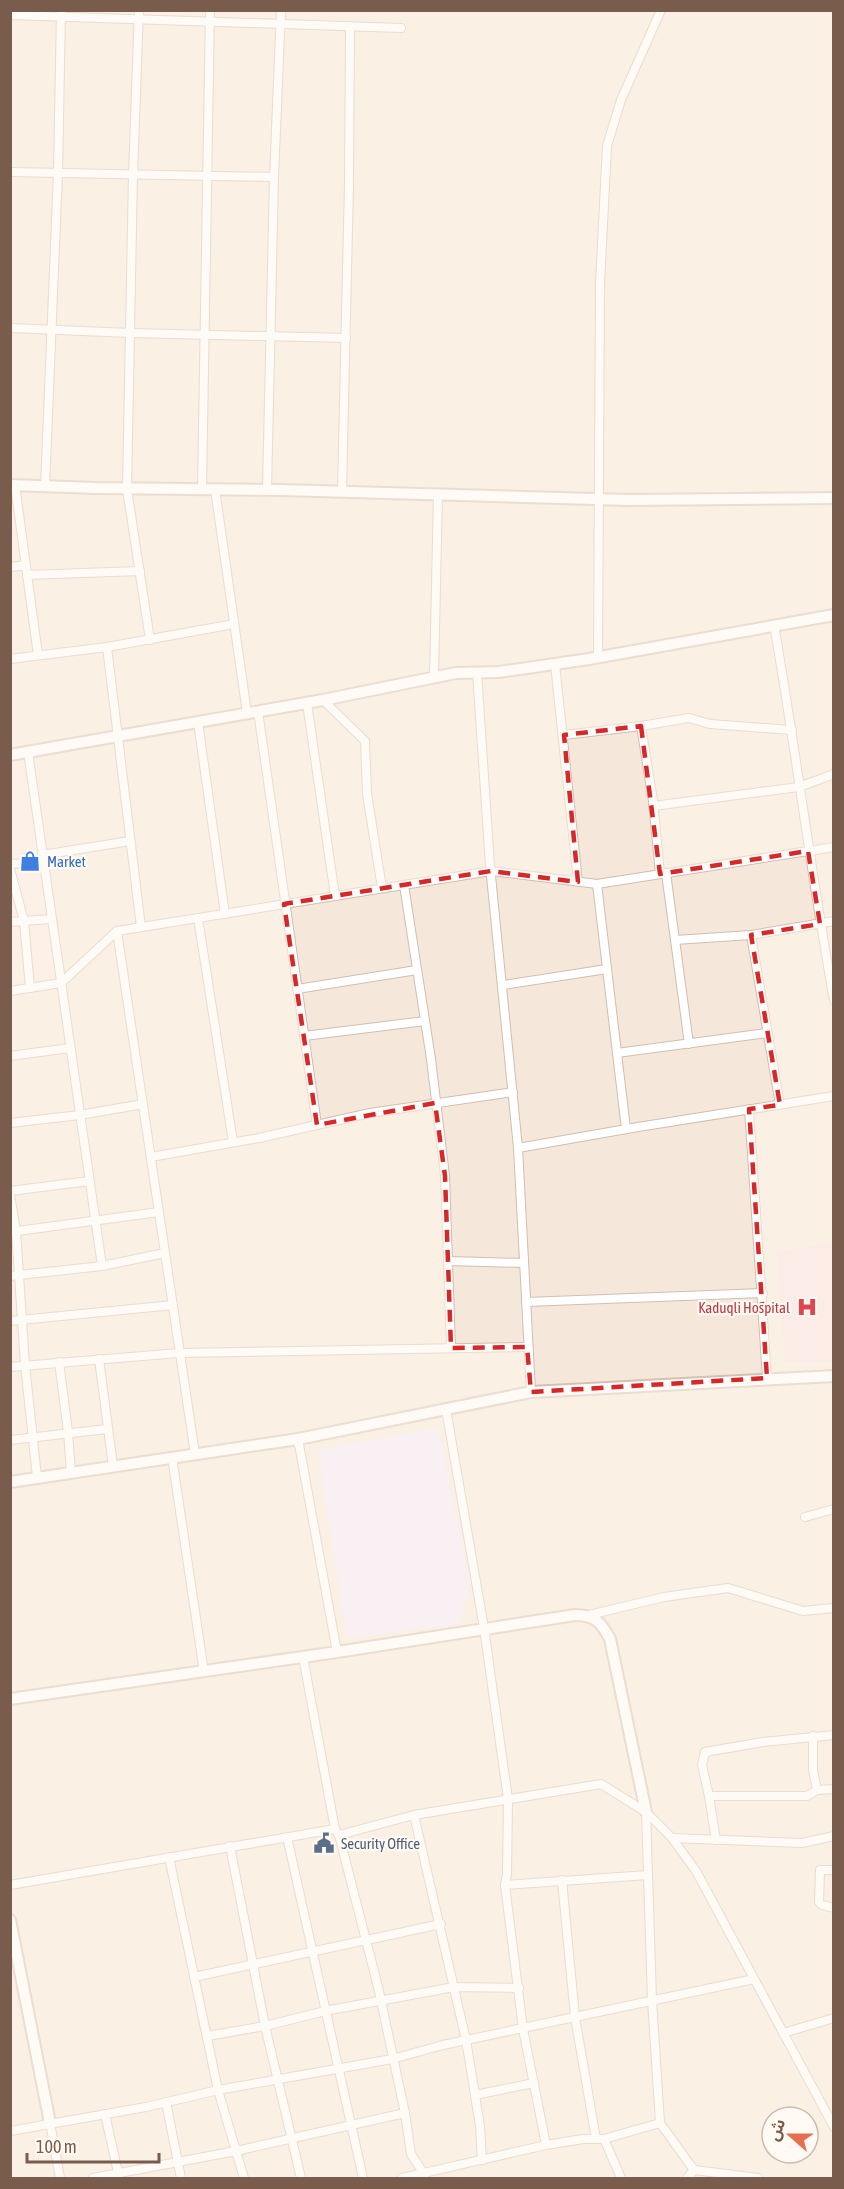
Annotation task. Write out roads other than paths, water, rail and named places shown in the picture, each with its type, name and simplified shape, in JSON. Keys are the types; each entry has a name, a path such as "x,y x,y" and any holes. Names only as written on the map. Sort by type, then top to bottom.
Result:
{"street":[{"path":"202,489 210,10"},
{"path":"267,489 280,10"},
{"path":"598,657 600,283 607,146 621,100 661,10"},
{"path":"45,487 58,173 61,14"},
{"path":"10,15 139,15 210,22 401,28"},
{"path":"139,15 133,174 127,489 150,639"},
{"path":"342,491 350,26"},
{"path":"10,172 274,177"},
{"path":"10,328 346,338"},
{"path":"38,655 13,485 127,489 267,489 600,499 834,498"},
{"path":"215,489 247,713"},
{"path":"434,677 438,494"},
{"path":"10,567 26,565"},
{"path":"27,575 140,571"},
{"path":"10,755 324,700 434,677 499,672 555,664 834,615"},
{"path":"10,659 107,647 234,624"},
{"path":"774,625 792,730 808,851 834,1000"},
{"path":"107,647 141,927"},
{"path":"555,664 578,882"},
{"path":"477,672 491,871 518,1148 531,1392"},
{"path":"324,700 365,741 367,794 382,888"},
{"path":"307,703 335,896"},
{"path":"258,711 317,1125"},
{"path":"564,735 688,718 710,724 792,730"},
{"path":"198,722 225,914"},
{"path":"641,726 689,1044"},
{"path":"28,752 102,1266"},
{"path":"653,806 800,787 834,774"},
{"path":"30,988 24,921 10,866 130,841"},
{"path":"10,991 60,983 117,931 491,871 597,884 834,847"},
{"path":"597,884 626,1129"},
{"path":"404,885 425,1021 445,1176 451,1348"},
{"path":"198,918 234,1142"},
{"path":"10,922 51,920"},
{"path":"675,940 751,935 834,921"},
{"path":"117,931 195,1454"},
{"path":"751,935 780,1105"},
{"path":"502,985 607,969"},
{"path":"297,989 417,970"},
{"path":"304,1036 425,1021"},
{"path":"617,1053 767,1033"},
{"path":"10,1056 70,1048"},
{"path":"151,1157 370,1113 513,1092"},
{"path":"518,1148 834,1096"},
{"path":"10,1123 80,1115 143,1104"},
{"path":"749,1109 767,1378"},
{"path":"37,1478 25,1365 23,1320 15,1275 10,1193 89,1181"},
{"path":"13,1232 159,1212"},
{"path":"15,1275 102,1266 165,1253"},
{"path":"448,1262 524,1263"},
{"path":"526,1302 763,1293"},
{"path":"10,1321 173,1305"},
{"path":"10,1367 179,1353 527,1347"},
{"path":"99,1359 113,1466"},
{"path":"59,1362 71,1473"},
{"path":"10,1482 298,1439 531,1392 834,1376"},
{"path":"446,1408 484,1628 508,1799 505,1885 523,2029 546,2145"},
{"path":"10,1440 107,1429"},
{"path":"298,1439 336,1652"},
{"path":"172,1457 204,1672"},
{"path":"805,1516 834,1509"},
{"path":"10,1700 484,1628 589,1615 664,1597 728,1588 803,1611 834,1608"},
{"path":"589,1615 602,1622 610,1639 646,1812 652,2000 660,2123 694,2170 758,2178"},
{"path":"303,1657 337,1832 378,1987 405,2113 411,2154 424,2176"},
{"path":"716,1840 702,1765 705,1752 763,1742 834,1735"},
{"path":"813,1736 813,1770 817,1790"},
{"path":"10,1885 230,1846 337,1832 414,1815 601,1784 646,1812 672,1838 696,1871 834,2127"},
{"path":"709,1796 807,1796 817,1790 834,1789"},
{"path":"414,1815 466,2040 480,2126 482,2160"},
{"path":"672,1838 802,1843 834,1836"},
{"path":"287,1837 363,2178"},
{"path":"230,1846 265,2026 301,2178"},
{"path":"170,1857 218,2090 244,2178"},
{"path":"834,1870 820,1870 819,1902 834,1908"},
{"path":"505,1885 648,1875"},
{"path":"562,1880 575,2017 600,2139 621,2178"},
{"path":"10,1920 60,2178"},
{"path":"194,1977 441,1924"},
{"path":"10,2130 392,2059 466,2040 754,1980"},
{"path":"207,2036 454,1987 519,1988"},
{"path":"783,2033 834,2018"},
{"path":"475,2095 534,2083"},
{"path":"165,2102 181,2178"},
{"path":"93,2178 118,2176 405,2113"},
{"path":"105,2114 118,2176"},
{"path":"402,2178 424,2176 546,2145 600,2139 660,2123"},
{"path":"687,2178 694,2170"}],"place":[{"name":"Market","path":"30,861"},
{"name":"Kaduqli Hospital","path":"807,1307"},
{"name":"Security Office","path":"324,1843"}]}
